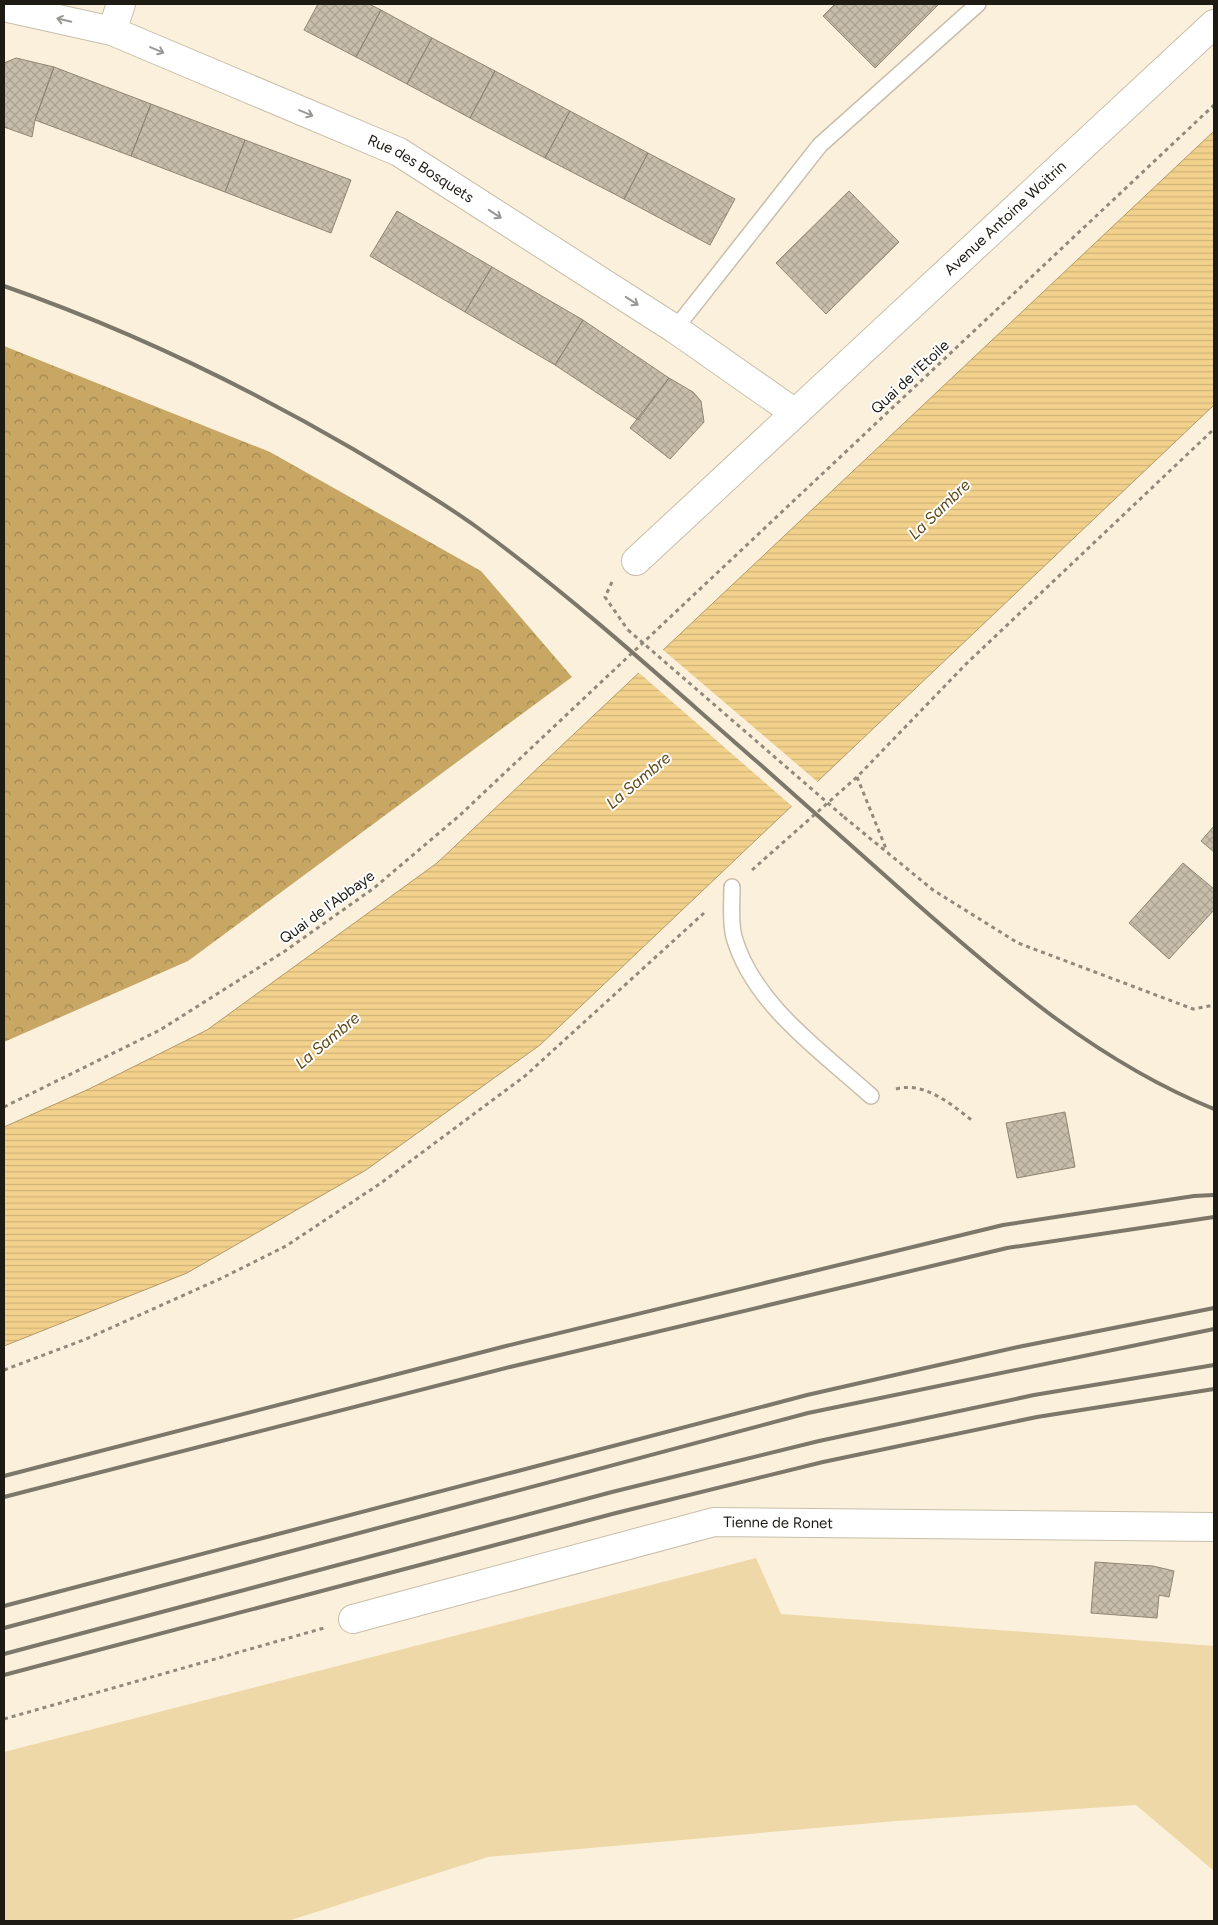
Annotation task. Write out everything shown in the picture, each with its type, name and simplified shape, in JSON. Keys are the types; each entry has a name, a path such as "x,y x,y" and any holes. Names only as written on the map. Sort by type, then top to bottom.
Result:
{"street":[{"path":"112,31 121,4"},
{"name":"Rue des Bosquets","path":"4,7 112,31 399,152 676,329 795,413"},
{"name":"Avenue Antoine Woitrin","path":"636,561 1214,24"},
{"name":"Tienne de Ronet","path":"353,1620 714,1522 1214,1527"}],"lane":[{"path":"676,329 820,145 978,4"},
{"path":"732,887 733,935 743,962 768,1003 871,1096"}],"path":[{"name":"Quai de l'Etoile","path":"619,664 1214,104"},
{"path":"4,1370 95,1335 222,1278 294,1241 381,1183 525,1076 732,887 857,777 966,664 1214,430"},
{"path":"636,561 618,567 605,597 628,630 844,817 933,890 1018,943 1193,1009 1214,1005"},
{"name":"Quai de l'Abbaye","path":"4,1107 160,1030 285,950 374,888 459,816 619,664"},
{"path":"857,777 888,853"},
{"path":"871,1096 910,1086 943,1098 974,1122"},
{"path":"4,1719 353,1620"}],"shaded area":[{"path":"756,1558 781,1614 1214,1646 1214,1871 1136,1805 896,1821 488,1857 288,1921 4,1921 4,1752"}],"green space":[{"path":"4,346 270,452 481,571 572,677 188,961 4,1042"}],"water":[{"name":"La Sambre","path":"1214,131 1214,405 540,1045 366,1170 187,1273 4,1346 4,1127 89,1089 207,1030 437,863"}],"pier":[{"path":"662,649 819,783 794,808 638,672"}],"building":[{"path":"318,4 369,4 381,10 356,57 304,30"},
{"path":"835,4 939,4 875,68 823,16"},
{"path":"381,10 432,38 407,84 356,57"},
{"path":"432,38 495,71 470,118 407,84"},
{"path":"16,58 54,67 35,120 32,137 4,127 4,63"},
{"path":"54,67 151,104 131,156 35,120"},
{"path":"495,71 570,111 545,158 470,118"},
{"path":"151,104 245,140 225,192 131,156"},
{"path":"570,111 648,153 624,199 545,158"},
{"path":"245,140 351,180 331,233 225,192"},
{"path":"648,153 735,199 710,245 624,199"},
{"path":"849,191 899,242 826,314 776,263"},
{"path":"397,211 492,267 465,312 370,256"},
{"path":"492,267 583,320 555,365 465,312"},
{"path":"583,320 669,378 638,420 555,365"},
{"path":"669,378 693,392 701,401 704,422 670,459 630,428"},
{"path":"1214,826 1214,852 1201,841"},
{"path":"1183,863 1214,889 1214,910 1169,959 1129,923"},
{"path":"1065,1112 1075,1167 1017,1178 1006,1123"},
{"path":"1095,1562 1153,1566 1174,1571 1169,1597 1159,1595 1157,1618 1091,1613"}],"railway":[{"path":"4,286 95,320 225,380 353,449 463,517 515,556 623,644 951,934 1021,992 1094,1045 1132,1069 1214,1109"},
{"path":"4,1476 506,1346 1003,1225 1194,1196 1214,1195"},
{"path":"4,1497 510,1367 1007,1248 1214,1217"},
{"path":"4,1606 807,1395 1018,1347 1214,1308"},
{"path":"4,1628 808,1413 1214,1329"},
{"path":"4,1654 612,1492 819,1441 1034,1395 1214,1365"},
{"path":"4,1675 616,1513 823,1462 1037,1417 1214,1389"}]}
